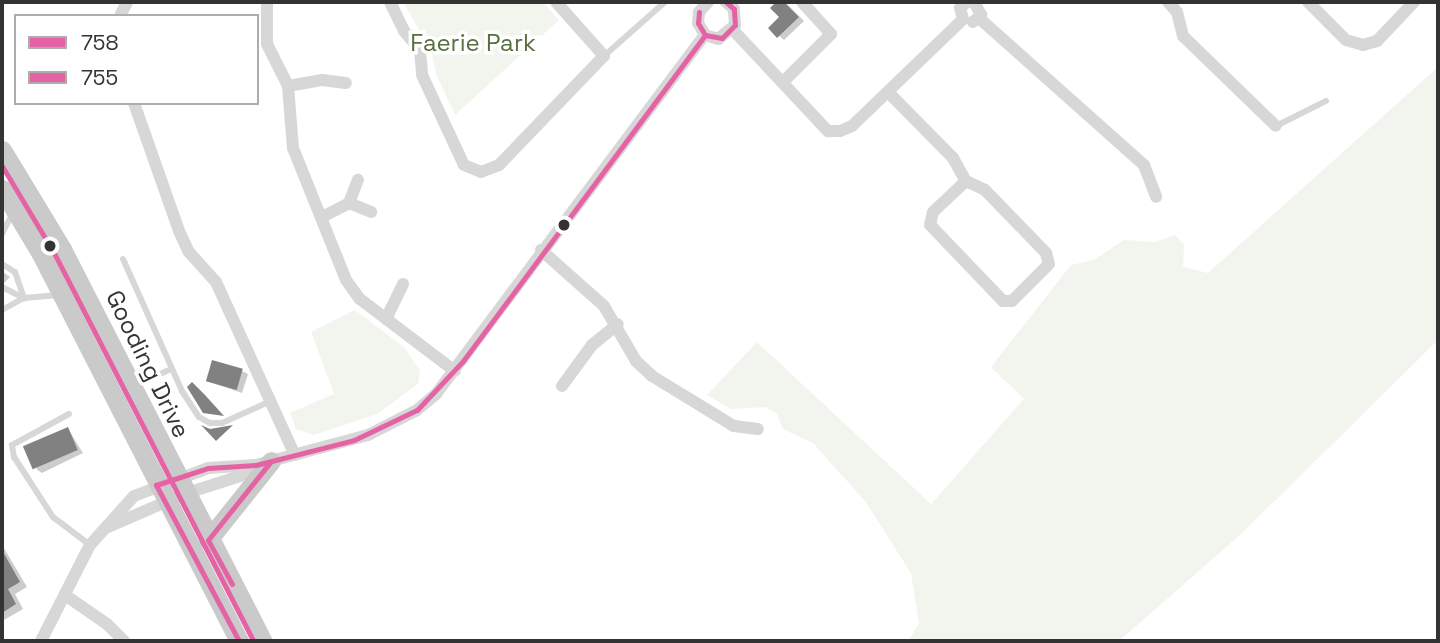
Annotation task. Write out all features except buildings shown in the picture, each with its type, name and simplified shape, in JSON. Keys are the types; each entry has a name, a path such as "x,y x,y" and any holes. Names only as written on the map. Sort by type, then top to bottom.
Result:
{"main road":[{"name":"Gooding Drive","path":"2,150 62,249 208,540 263,641"},
{"name":"Gooding Drive","path":"2,189 62,295 160,494 239,641"},
{"path":"208,540 264,463"}],"street":[{"path":"267,2 267,44 288,86 293,148 346,280 360,299 455,371"},
{"path":"390,2 404,31 420,50 422,75 464,164 472,172 499,165 604,56 556,2"},
{"path":"703,3 698,23 705,35 718,39 733,30 736,15 726,2"},
{"path":"783,82 831,34 802,2"},
{"path":"1168,2 1177,12 1184,36 1276,126"},
{"path":"1308,2 1346,40 1363,46 1377,41 1414,2"},
{"path":"733,30 828,131 852,125 963,19 970,3"},
{"path":"970,3 979,18 1144,165 1156,197"},
{"path":"963,19 971,22 979,18"},
{"path":"105,528 160,494 180,485 236,464 264,463 354,440 395,424 428,400 455,371 541,250 705,35"},
{"path":"288,86 321,80 346,83"},
{"path":"888,92 953,158 966,181 985,190 1046,253 1049,264 1012,301 1003,302 930,225 933,212 966,181"},
{"path":"135,105 178,231 189,253 216,282 295,455"},
{"path":"322,217 349,203 358,180"},
{"path":"349,203 371,212"},
{"path":"541,250 604,306 618,324 636,361 652,376 734,426 758,429"},
{"path":"386,319 403,284"},
{"path":"562,386 592,345 618,324"},
{"path":"41,641 90,545 126,501 160,494 180,485 240,476 264,463"},
{"path":"65,595 107,624 124,641"}],"lane":[{"path":"604,56 665,2"},
{"path":"1276,126 1326,101"},
{"path":"2,234 15,210"},
{"path":"123,259 192,410 210,423 222,423 271,401"},
{"path":"2,264 15,272 24,298"},
{"path":"2,287 24,298"},
{"path":"2,310 24,298 62,295"},
{"path":"132,387 171,369"},
{"path":"69,414 12,445 14,457 38,490 53,517 90,545"}],"green space":[{"name":"Faerie Park","path":"403,2 543,2 559,20 455,115 436,74 431,50"},
{"path":"1438,67 1438,340 1241,534 1119,641 908,641 919,624 911,573 865,501 814,444 783,429 777,414 765,407 731,409 707,395 757,342 931,504 1024,399 991,367 1071,265 1094,260 1124,240 1155,242 1175,235 1184,245 1183,267 1208,273"},
{"path":"355,310 405,348 420,371 418,384 377,414 314,435 296,429 290,413 334,394 311,332"}],"transit line":[{"name":"758","path":"699,12 698,23 705,35 722,38 735,25 734,9 726,2"},
{"name":"758","path":"239,641 156,485 208,468 256,465 354,440 417,410 463,361 705,35"},
{"name":"755","path":"2,166 54,253 253,641"},
{"name":"758","path":"232,584 208,540 271,461"}]}
